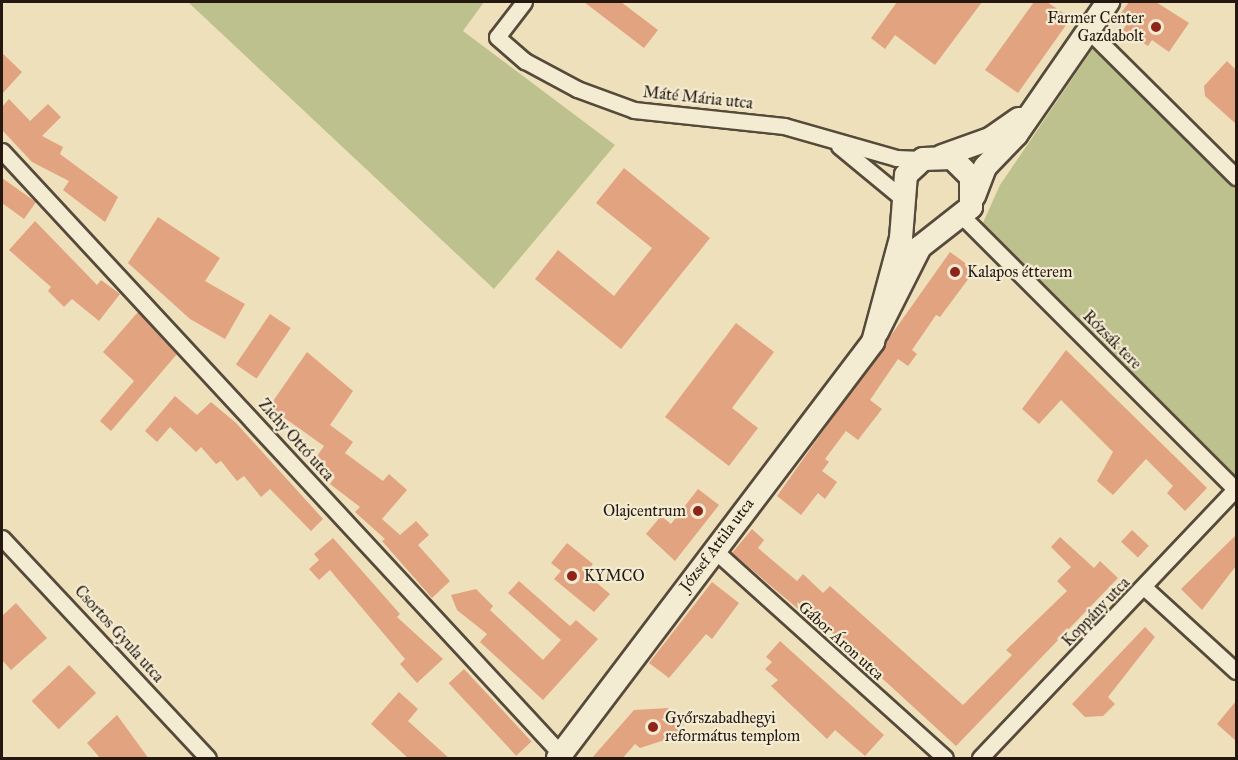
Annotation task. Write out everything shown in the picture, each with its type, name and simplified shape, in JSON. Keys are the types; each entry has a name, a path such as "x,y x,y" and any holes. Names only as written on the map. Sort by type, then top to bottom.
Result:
{"street":[{"name":"Máté Mária utca","path":"524,2 497,37 525,61 577,89 634,110 816,132 896,158 932,157"},
{"path":"816,132 903,201 921,224 962,213 985,167 1036,104 1108,2"},
{"path":"1088,30 1236,177"},
{"path":"932,157 990,139 1036,104"},
{"name":"Zichy Ottó utca","path":"2,152 560,756"},
{"path":"932,157 964,167 962,213"},
{"name":"József Attila utca","path":"877,332 906,175 932,157"},
{"name":"József Attila utca","path":"560,756 877,332 912,259 927,240 962,213"},
{"name":"Rózsák tere","path":"962,213 1236,489"},
{"name":"Koppány utca","path":"980,759 1145,588 1236,489"},
{"name":"Csortos Gyula utca","path":"2,536 208,759"},
{"name":"Gábor Áron utca","path":"713,549 945,759"},
{"path":"1145,588 1236,671"}],"green space":[{"path":"188,2 484,2 463,31 615,145 494,289"},
{"path":"1093,48 1236,188 1235,480 982,225 1000,185"}],"building":[{"path":"584,2 621,2 658,30 644,48"},
{"path":"897,2 982,2 935,65 895,35 885,49 871,38"},
{"path":"1034,2 1047,2 1071,18 1018,93 985,70"},
{"name":"Farmer Center Gazdabolt","path":"1129,2 1156,2 1189,23 1169,52 1152,40 1148,46 1123,30 1130,19 1121,13"},
{"path":"2,53 22,72 2,94"},
{"path":"1227,61 1236,70 1236,124 1205,96 1204,86"},
{"path":"9,99 30,121 48,104 61,117 42,136 63,147 60,154 118,197 105,222 63,190 69,181 32,162 2,130 2,107"},
{"path":"624,168 710,238 621,349 535,279 558,250 614,296 652,248 596,203"},
{"path":"2,178 36,202 24,219 2,203"},
{"path":"158,217 220,258 205,281 245,304 225,339 190,319 128,263"},
{"path":"35,221 97,285 101,280 120,294 99,321 72,299 64,307 48,291 51,287 9,250"},
{"path":"950,252 975,270 940,317 936,315 912,350 917,354 908,366 898,359 870,400 882,409 858,440 846,431 825,459 829,462 822,471 837,482 825,499 818,493 801,515 777,496"},
{"path":"138,312 177,354 111,431 100,421 134,381 103,352"},
{"path":"270,314 291,328 257,379 236,365"},
{"path":"736,323 774,352 732,408 758,428 729,466 665,417"},
{"path":"1066,350 1207,488 1185,511 1167,493 1173,486 1146,459 1113,495 1097,481 1113,452 1061,400 1039,424 1022,409"},
{"path":"307,352 353,391 330,425 353,442 345,453 383,481 389,474 407,490 382,519 400,535 416,521 429,535 418,545 450,581 432,598 382,541 385,539 355,512 360,507 330,484 335,477 313,462 324,446 269,407"},
{"path":"175,396 197,415 211,402 236,423 323,519 311,531 270,489 261,497 244,476 237,481 221,461 216,464 201,447 196,452 170,427 157,442 145,431"},
{"path":"698,489 719,505 675,561 646,534 661,516 671,524"},
{"path":"752,529 764,540 758,548 797,581 803,574 823,593 830,586 963,705 1012,655 1006,650 1067,591 1057,581 1071,567 1051,547 1060,537 1094,568 1100,561 1118,578 956,746 813,615 810,619 732,553"},
{"path":"1132,530 1149,546 1138,557 1121,542"},
{"path":"1236,535 1236,566 1202,610 1181,589"},
{"path":"333,538 400,614 397,617 443,659 417,683 400,664 405,659 330,570 319,580 309,569 319,560 314,554"},
{"name":"KYMCO","path":"567,543 593,564 585,573 610,594 594,612 554,579 561,571 551,563"},
{"path":"519,581 570,626 576,620 598,639 543,700 480,642 487,634 457,610 451,595 476,589 493,606 490,610 543,660 561,640 508,593"},
{"path":"712,582 739,603 712,639 706,634 669,678 649,663"},
{"path":"16,603 47,638 11,670 2,660 2,616"},
{"path":"1145,627 1155,637 1108,697 1115,704 1103,716 1085,717 1072,704"},
{"path":"780,641 884,735 865,756 835,730 827,739 771,686 778,680 765,669 772,662 766,657"},
{"path":"69,665 96,693 59,729 32,701"},
{"path":"464,669 532,741 516,756 449,683"},
{"path":"399,692 418,709 408,721 450,759 409,759 371,724"},
{"path":"1236,701 1236,741 1217,724"},
{"name":"Győrszabadhegyi református templom","path":"668,708 684,724 671,738 640,748 635,744 622,759 591,759 634,710"},
{"path":"117,715 149,759 101,759 87,743"}],"place":[{"name":"Farmer Center Gazdabolt","path":"1156,27"},
{"name":"Kalapos étterem","path":"955,272"},
{"name":"Olajcentrum","path":"698,511"},
{"name":"KYMCO","path":"572,576"},
{"name":"Győrszabadhegyi református templom","path":"653,727"}]}
